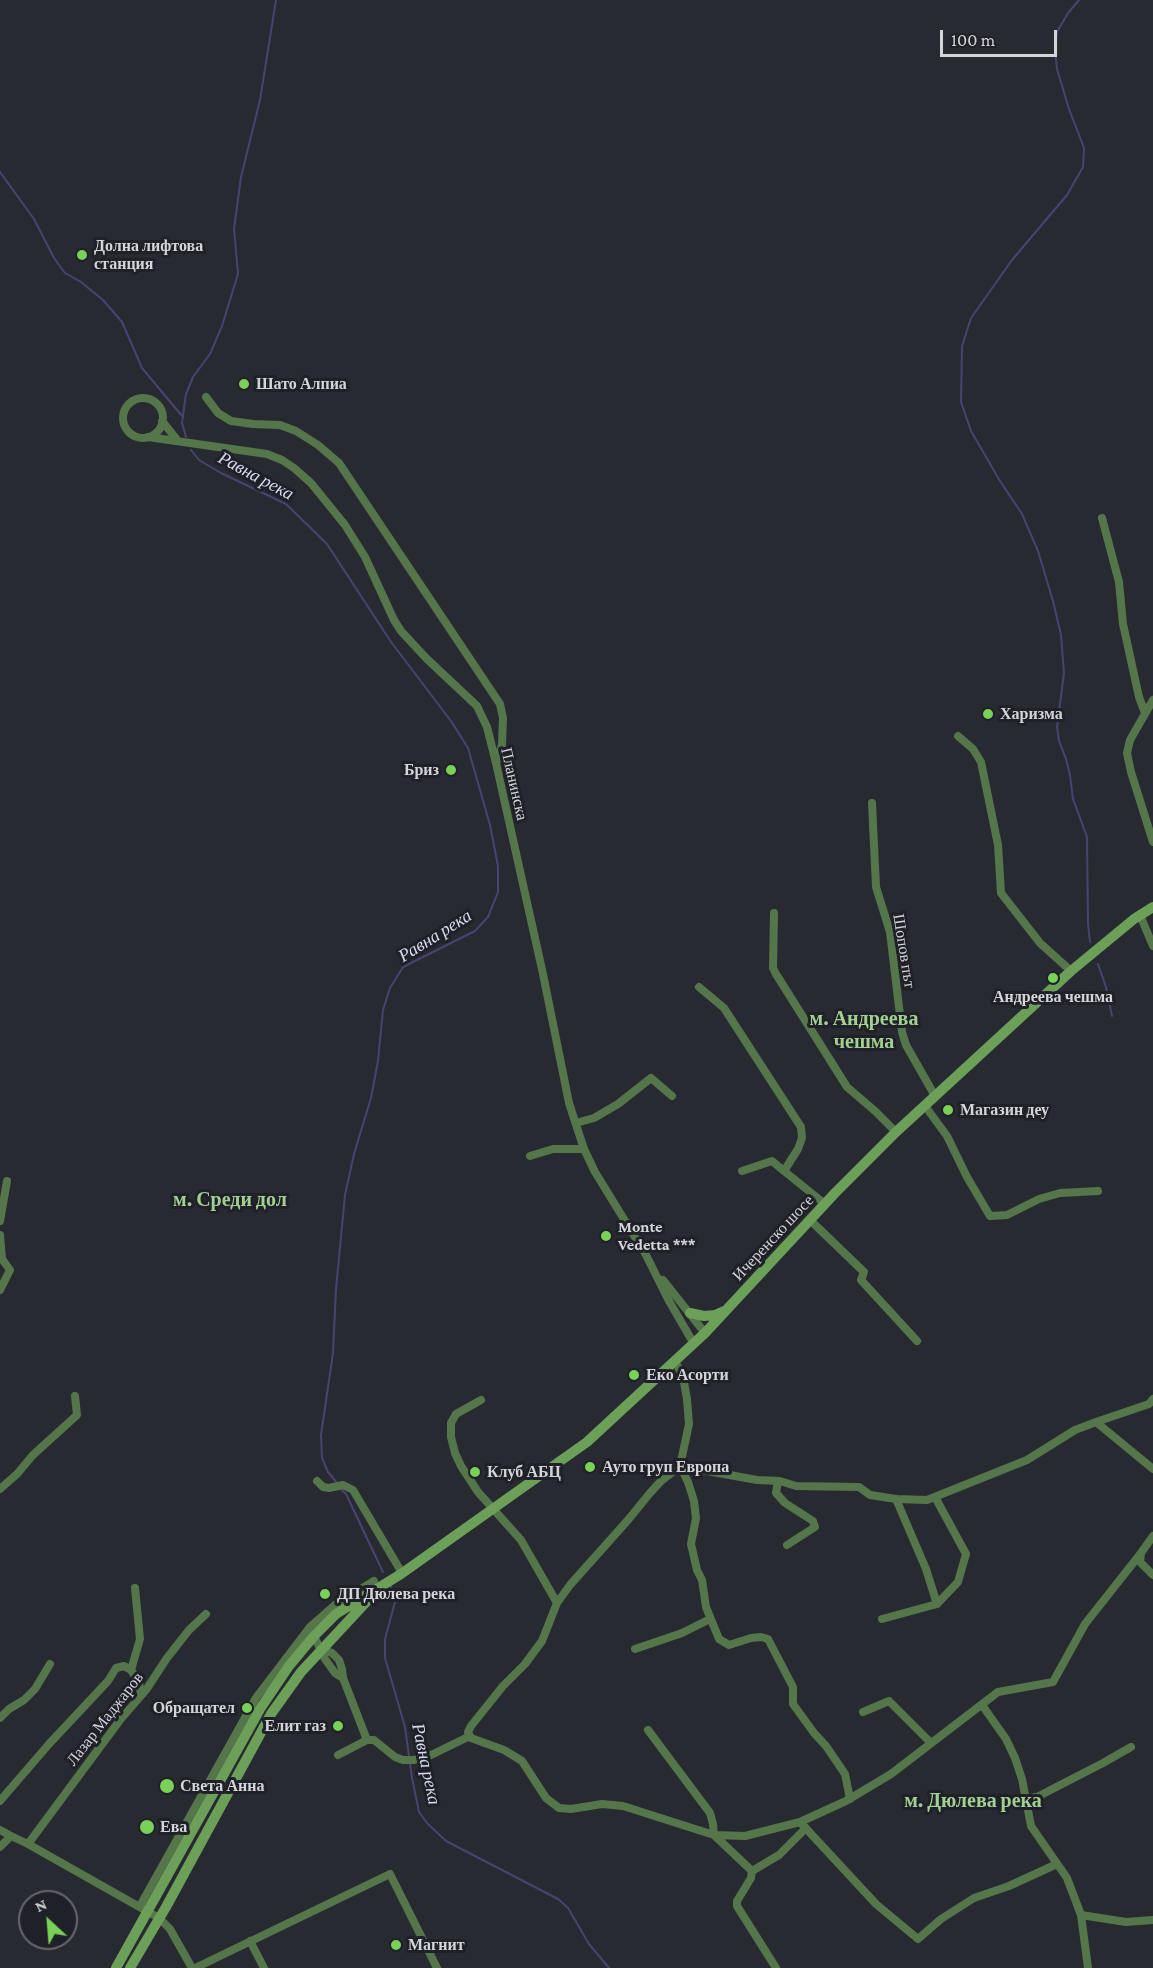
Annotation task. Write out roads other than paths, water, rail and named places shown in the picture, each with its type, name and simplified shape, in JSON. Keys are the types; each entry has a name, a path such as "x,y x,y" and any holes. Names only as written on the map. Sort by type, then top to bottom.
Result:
{"street":[{"path":"206,397 218,413 231,421 280,425 296,431 318,445 339,463 500,704 503,718 502,745 496,763"},
{"path":"142,399 153,401 161,410 162,421 158,431 148,437 141,438 133,435 125,426 124,414 130,404 142,399"},
{"path":"162,421 178,441"},
{"name":"Планинска","path":"148,437 267,454 294,468 311,483 345,525 365,557 401,631 418,651 477,706 487,727 496,763 543,974 562,1072 576,1123 595,1172 654,1269"},
{"path":"1102,518 1119,582 1123,624 1138,697 1145,713"},
{"path":"1153,700 1130,740 1127,753 1153,842"},
{"path":"957,736 973,749 981,762 998,845 1001,893 1040,943 1071,971"},
{"name":"Шопов път","path":"872,803 876,886 890,932 902,1032 906,1045 935,1096"},
{"name":"Ичеренско шосе","path":"376,1585 402,1574 587,1442 705,1333 825,1204 896,1132 1071,971 1153,906"},
{"path":"774,914 773,968 776,974 847,1087 896,1132"},
{"path":"1140,915 1153,946"},
{"path":"699,987 724,1008 801,1127 802,1138 798,1149 784,1171"},
{"path":"576,1123 594,1118 618,1104 651,1078 672,1096"},
{"path":"925,1107 947,1136 990,1216 1006,1215 1039,1199 1060,1193 1098,1191"},
{"path":"530,1156 553,1149 585,1149"},
{"path":"742,1171 772,1161 825,1204"},
{"path":"0,1221 7,1181"},
{"path":"810,1220 864,1272 861,1280 917,1341"},
{"path":"0,1235 2,1259 10,1270 0,1290"},
{"path":"654,1269 705,1333"},
{"path":"654,1269 669,1301 694,1344"},
{"path":"690,1313 704,1316 715,1315 727,1309"},
{"path":"675,1361 683,1377 688,1416 686,1441 680,1466 650,1493 570,1585 557,1603 542,1641 525,1664 503,1686 468,1732 477,1741 504,1750 522,1761 546,1798 559,1808 571,1809 602,1804 623,1806 714,1835 746,1836 800,1822 850,1799 891,1774 998,1692 1053,1682 1085,1624 1153,1536"},
{"path":"0,1489 77,1415 75,1396"},
{"path":"481,1400 456,1414 451,1423 451,1437 455,1453 478,1492 521,1540 557,1603"},
{"path":"680,1466 778,1481 796,1486 859,1487 870,1495 927,1500 1027,1460 1075,1430 1149,1404 1153,1400"},
{"path":"1096,1422 1153,1469"},
{"path":"680,1466 694,1501 696,1518 691,1544 697,1570 702,1580 706,1607 719,1639 729,1645 751,1638 768,1639 793,1686 793,1704 844,1774 850,1799"},
{"path":"317,1481 323,1487 343,1485 353,1490 402,1574"},
{"path":"778,1481 776,1493 785,1503 813,1521 815,1527 787,1545"},
{"path":"882,1619 937,1604 958,1582 966,1554 935,1497"},
{"path":"896,1499 926,1569 937,1604"},
{"path":"1141,1553 1140,1562 1153,1575"},
{"path":"145,1909 260,1709 289,1666 336,1614 376,1585"},
{"path":"130,1968 272,1714 301,1672 376,1585"},
{"path":"116,1968 256,1698 310,1627 335,1605 376,1585"},
{"path":"131,1670 140,1639 135,1588"},
{"name":"Лазар Маджаров","path":"28,1844 189,1630 206,1614"},
{"path":"635,1649 682,1633 711,1619"},
{"path":"314,1636 325,1659 335,1673 343,1678 367,1740"},
{"path":"0,1718 35,1689 50,1664"},
{"path":"0,1801 108,1681 116,1668 124,1666 131,1670 139,1682 141,1695"},
{"path":"863,1712 889,1701 931,1743"},
{"path":"982,1705 1015,1758 1022,1779 1031,1826 1067,1878 1081,1915 1088,1968"},
{"path":"648,1730 710,1814 714,1835 752,1871 752,1878 737,1901 737,1906 776,1968"},
{"path":"338,1755 367,1740 374,1740 395,1757 414,1760 447,1748 470,1736"},
{"path":"1025,1799 1037,1797 1131,1747"},
{"path":"800,1822 876,1904 918,1939 941,1919 974,1898 1009,1886 1057,1864"},
{"path":"752,1871 779,1855 806,1828"},
{"path":"0,1830 159,1918 170,1929 193,1968 390,1874 437,1968"},
{"path":"0,1847 11,1836"},
{"path":"1081,1915 1126,1922 1153,1920"},
{"path":"250,1941 264,1968"}],"waterway":[{"name":"Равна река","path":"186,437 182,423 186,394 193,377 210,354 222,326 238,274 234,229 241,177 260,100 276,0"},
{"path":"1079,0 1057,32 1055,51 1057,69 1084,148 1083,167 1067,195 1012,260 971,318 962,346 961,402 971,431 1022,514 1038,551 1053,601 1061,635 1064,673 1057,727 1070,775 1073,799 1087,837 1090,942"},
{"path":"0,172 34,219 54,258 65,273 81,282 103,300 122,322 142,368 182,416"},
{"name":"Равна река","path":"191,450 199,460 221,473 286,504 327,544 391,642 451,721 468,748 490,825 498,866 498,892 488,917 475,931 403,967 390,988 383,1010 378,1061 371,1098 354,1154 345,1195 336,1289 333,1353 321,1435 322,1458 328,1472 337,1483"},
{"path":"1098,964 1112,1016"},
{"name":"Равна река","path":"341,1489 346,1494 383,1572"},
{"name":"Равна река","path":"390,1584 395,1602 385,1639 385,1658 405,1727 419,1812 446,1841 558,1899 568,1908 589,1944 609,1968"}],"place":[{"name":"Долна лифтова станция","path":"82,255"},
{"name":"Шато Алпиа","path":"244,384"},
{"name":"Харизма","path":"988,714"},
{"name":"Бриз","path":"451,770"},
{"name":"Андреева чешма","path":"1053,978"},
{"name":"Магазин деу","path":"948,1110"},
{"name":"Monte Vedetta ***","path":"606,1236"},
{"name":"Еко Асорти","path":"634,1375"},
{"name":"Ауто груп Европа","path":"590,1467"},
{"name":"Клуб АБЦ","path":"475,1472"},
{"name":"ДП Дюлева река","path":"325,1594"},
{"name":"Обращател","path":"247,1708"},
{"name":"Елит газ","path":"338,1726"},
{"name":"Света Анна","path":"167,1786"},
{"name":"Ева","path":"147,1827"},
{"name":"Магнит","path":"396,1945"}],"district":[{"name":"м. Андреева чешма","path":"864,1030"},
{"name":"м. Среди дол","path":"230,1200"},
{"name":"м. Дюлева река","path":"973,1801"}]}
